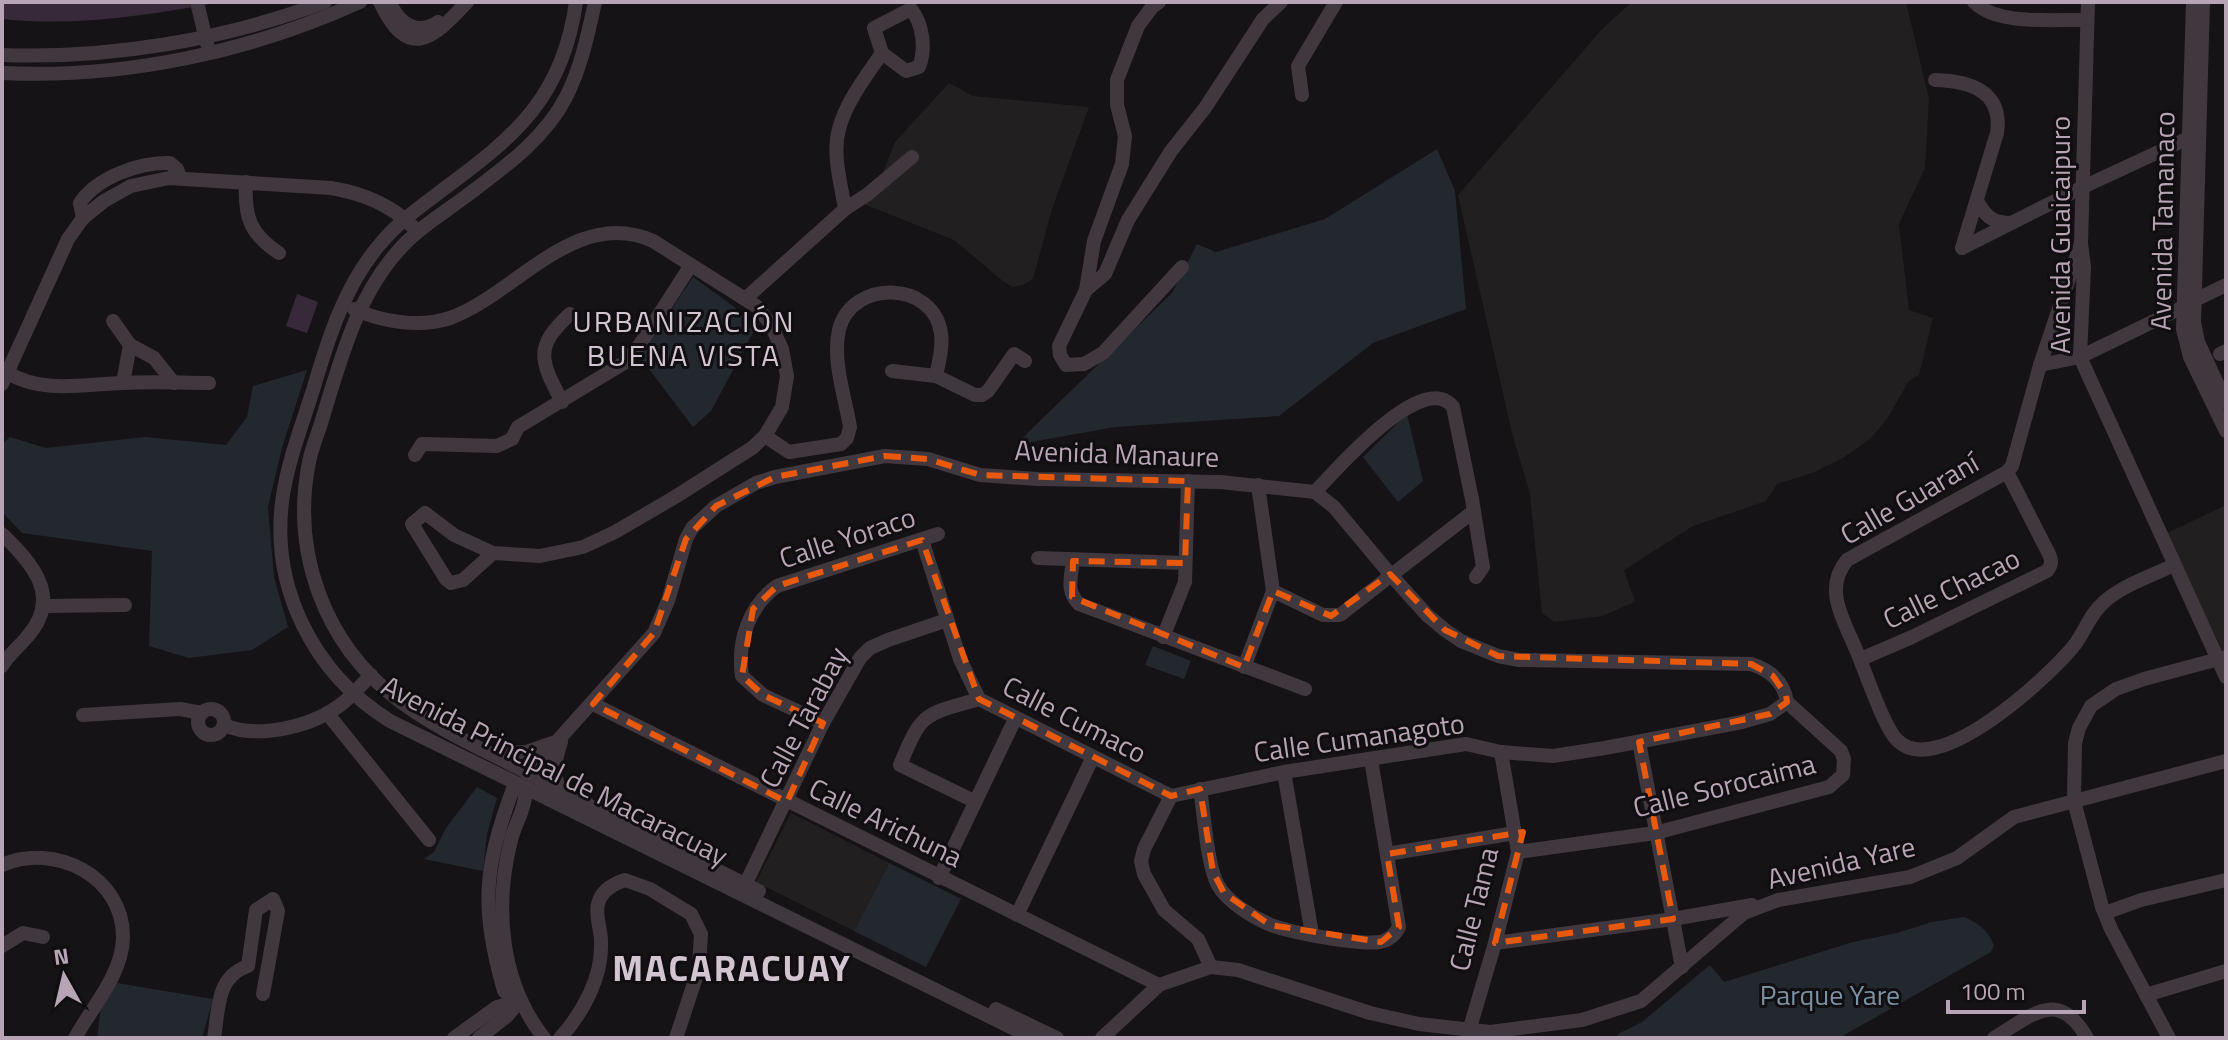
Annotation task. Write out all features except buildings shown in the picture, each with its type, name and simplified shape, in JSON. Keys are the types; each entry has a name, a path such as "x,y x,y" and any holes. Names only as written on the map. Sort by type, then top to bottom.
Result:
{"street":[{"path":"197,2 209,52"},
{"path":"2,55 108,52 203,28 284,18 325,2"},
{"path":"380,2 411,26 430,27 457,2"},
{"path":"392,10 402,35 423,38 439,31 467,2"},
{"name":"Avenida Principal de Macaracuay","path":"576,2 561,62 533,112 494,151 405,219 374,251 343,304 293,448 283,494 281,538 286,578 298,620 338,680 402,728 489,771 565,793 1057,1038"},
{"name":"Avenida Principal de Macaracuay","path":"595,2 581,59 556,114 521,153 418,232 386,266 359,311 309,464 305,528 312,574 323,608 341,640 371,675 408,706 490,753 549,799 1033,1038"},
{"path":"1159,2 1138,26 1117,80 1117,105 1125,136 1122,164 1094,241 1086,290 1059,346 1066,365 1084,364 1103,353 1182,267"},
{"path":"1086,290 1105,274 1128,220 1171,151 1205,108 1263,19 1281,2"},
{"path":"1302,95 1298,66 1336,2"},
{"path":"1974,2 1988,13 2006,17 2087,20"},
{"name":"Avenida Guaicaipuro","path":"2088,2 2080,357 2174,565 2222,657 2226,677"},
{"name":"Avenida Tamanaco","path":"2193,2 2195,135"},
{"name":"Avenida Tamanaco","path":"2203,2 2186,347 2226,431"},
{"path":"2,73 37,75 115,70 209,52 286,30 355,4 392,10"},
{"path":"845,209 838,166 839,129 865,78 882,53"},
{"path":"1935,80 1971,84 1987,96 1998,115 1997,133 1962,248 2195,135"},
{"path":"745,299 845,209 912,157"},
{"path":"209,383 60,387 5,379 68,239 83,218 104,201 131,186 180,177 314,185 350,191 382,204 418,232"},
{"path":"246,182 246,213 252,226 261,241 279,253"},
{"path":"1977,201 1988,218 2012,223"},
{"path":"343,304 372,317 420,323 451,317 576,242 610,233 646,238 756,306 770,323 782,349 787,376 782,407 765,436 698,483 615,532 583,547 540,556 493,553 454,535 425,513 412,524 451,583 463,580 493,553"},
{"name":"Calle Guaraní","path":"2081,243 2040,365 2012,466 2007,472 1847,560 1835,585 1835,598 1895,739 1916,751 1931,750 1991,721 2012,705 2074,645 2090,616 2107,599 2174,565"},
{"path":"415,455 422,444 497,446 512,439 518,427 624,363 639,346 691,265"},
{"path":"2040,365 2080,357 2226,285"},
{"path":"765,436 789,452 841,444 847,438 850,427 838,359 839,331 850,308 876,294 890,292 919,298 938,319 941,333 936,376"},
{"name":"Avenida Tamanaco","path":"2189,304 2198,342 2226,403"},
{"path":"562,402 545,367 545,348 553,330 570,314"},
{"path":"113,321 130,345 154,358 174,383"},
{"path":"123,383 130,345"},
{"path":"892,371 936,376 982,395 1014,354 1025,361"},
{"path":"1476,577 1483,567 1453,407 1441,398 1420,403 1396,413 1315,492 1361,537 1427,615 1445,630 1461,641 1498,656 1519,660 1751,664 1762,667 1782,685 1787,702"},
{"name":"Avenida Manaure","path":"513,809 513,789 527,781 562,736 654,633 668,601 681,551 692,528 716,506 756,483 885,456 928,459 980,475 1188,481 1315,492"},
{"name":"Calle Chacao","path":"1861,659 2047,571 2051,561 2049,554 2007,472"},
{"path":"1163,637 1185,582 1188,481"},
{"path":"1244,667 1273,591 1258,485"},
{"path":"1273,591 1323,615 1340,615 1474,511"},
{"path":"2,534 36,572 43,606 29,636 5,656"},
{"name":"Calle Yoraco","path":"823,723 763,695 742,676 742,652 753,609 777,586 938,534"},
{"name":"Calle Cumaco","path":"922,540 960,659 979,699 1171,796"},
{"path":"1038,558 1185,563"},
{"path":"1073,561 1070,587 1072,597 1079,604 1305,689"},
{"path":"43,606 125,605"},
{"name":"Calle Tarabay","path":"745,885 852,669 870,648 947,620"},
{"path":"2167,1032 2105,913 2074,801 2077,733 2091,706 2099,698 2126,685 2222,657"},
{"path":"83,715 180,709 202,713 209,709 218,710 224,717 224,725 234,730 275,730 327,713 353,694 371,675"},
{"path":"974,801 900,765 913,733 923,719 943,709 979,699"},
{"name":"Calle Cumanagoto","path":"1171,796 1284,772 1466,744 1501,752 1553,756 1742,722 1770,714 1787,702"},
{"name":"Calle Sorocaima","path":"1518,852 1655,833 1814,792 1838,781 1845,767 1841,751 1787,702"},
{"name":"Calle Arichuna","path":"593,704 1159,985"},
{"path":"327,713 429,840"},
{"path":"939,878 1015,719"},
{"path":"490,753 537,750 562,736"},
{"path":"562,736 554,775 557,785 565,793"},
{"path":"1639,742 1682,967"},
{"name":"Calle Tama","path":"1469,1031 1518,852 1501,752"},
{"path":"1017,915 1093,757"},
{"path":"1200,789 1217,884 1233,901 1270,925 1373,942 1389,939 1396,934 1398,920 1371,760"},
{"name":"Avenida Yare","path":"1102,1038 1159,985 1211,967 1238,970 1370,1013 1419,1024 1469,1031 1521,1033 1582,1020 1641,1001 1735,919 1778,900 1889,882 1931,869 1957,858 2014,817 2226,761"},
{"path":"489,771 513,809"},
{"path":"1284,772 1312,934"},
{"path":"1171,796 1144,849 1141,861 1144,874 1164,910 1198,939 1211,967"},
{"path":"513,809 549,799"},
{"path":"513,809 489,872 488,915 493,951 504,991 519,1001 544,1038"},
{"path":"1387,854 1515,833"},
{"path":"2,865 16,859 42,856 65,860 89,873 104,887 116,908 123,939 114,974 75,1038"},
{"path":"560,1038 581,1010 597,971 602,946 597,906 603,893 625,880 650,889 691,914 701,934 699,968 682,1036"},
{"path":"2105,913 2141,900 2226,880"},
{"path":"214,1038 229,975 248,966 256,910 273,899 278,911 263,994"},
{"path":"1495,943 1673,919 1778,900"},
{"path":"2,946 23,933 43,937"},
{"path":"2146,995 2226,971"},
{"path":"454,1038 497,1007 519,1001"},
{"path":"479,1038 507,1016 519,1001"},
{"path":"1994,1038 2032,1014 2050,1008 2069,1015 2087,1038"},
{"path":"1092,1038 1124,1019"},
{"name":"Avenida Yare","path":"1118,1038 1124,1019"}],"highlighted area":[{"path":"885,456 928,459 980,475 1188,481 1185,563 1073,561 1072,597 1244,667 1273,591 1331,616 1390,574 1445,630 1498,656 1751,664 1773,676 1786,695 1787,702 1770,714 1639,742 1673,919 1495,943 1523,832 1387,854 1399,927 1381,942 1270,925 1224,893 1213,872 1200,789 1171,796 979,699 922,540 777,586 753,609 742,676 763,695 823,723 787,802 593,704 654,633 686,539 716,506 775,477"}],"shaded area":[{"path":"2,2 222,2 140,15 58,22 2,19"},
{"path":"1632,2 1906,2 1929,99 1925,168 1899,224 1909,310 1933,318 1919,375 1909,381 1887,419 1870,439 1843,458 1812,473 1777,484 1766,501 1693,526 1624,570 1635,602 1602,616 1554,622 1542,613 1530,494 1512,433 1458,195 1603,28"},
{"path":"949,83 973,96 1089,107 1052,209 1033,279 1023,285 1013,287 1004,282 954,240 864,204 884,170 895,142"},
{"path":"297,294 318,302 307,333 286,326"},
{"path":"2226,505 2226,650 2222,650 2165,534"},
{"path":"791,813 889,863 854,931 756,882"}],"green space":[{"path":"1437,149 1455,191 1466,309 1373,343 1279,416 1115,427 1015,445 1172,293 1197,244 1216,252 1325,219"},
{"path":"693,277 756,327 711,411 693,427 640,357"},
{"path":"307,370 282,448 268,507 274,577 288,627 252,650 189,658 149,646 152,551 22,533 2,512 2,444 10,437 46,448 145,437 226,445 247,417 253,386"},
{"path":"1407,414 1423,481 1398,502 1363,457"},
{"path":"1153,646 1191,661 1184,679 1145,665"},
{"path":"477,787 497,798 487,834 483,871 424,859 434,852 446,828"},
{"path":"889,863 961,899 926,967 854,931"},
{"name":"Parque Yare","path":"1964,917 1985,931 1994,945 1991,952 1839,1038 1616,1038 1642,1022 1710,965 1724,982 1853,942"},
{"path":"117,983 213,999 202,1038 97,1038 101,1007"}],"district":[{"name":"URBANIZACIÓN BUENA VISTA","path":"684,338"},
{"name":"MACARACUAY","path":"732,967"}]}
